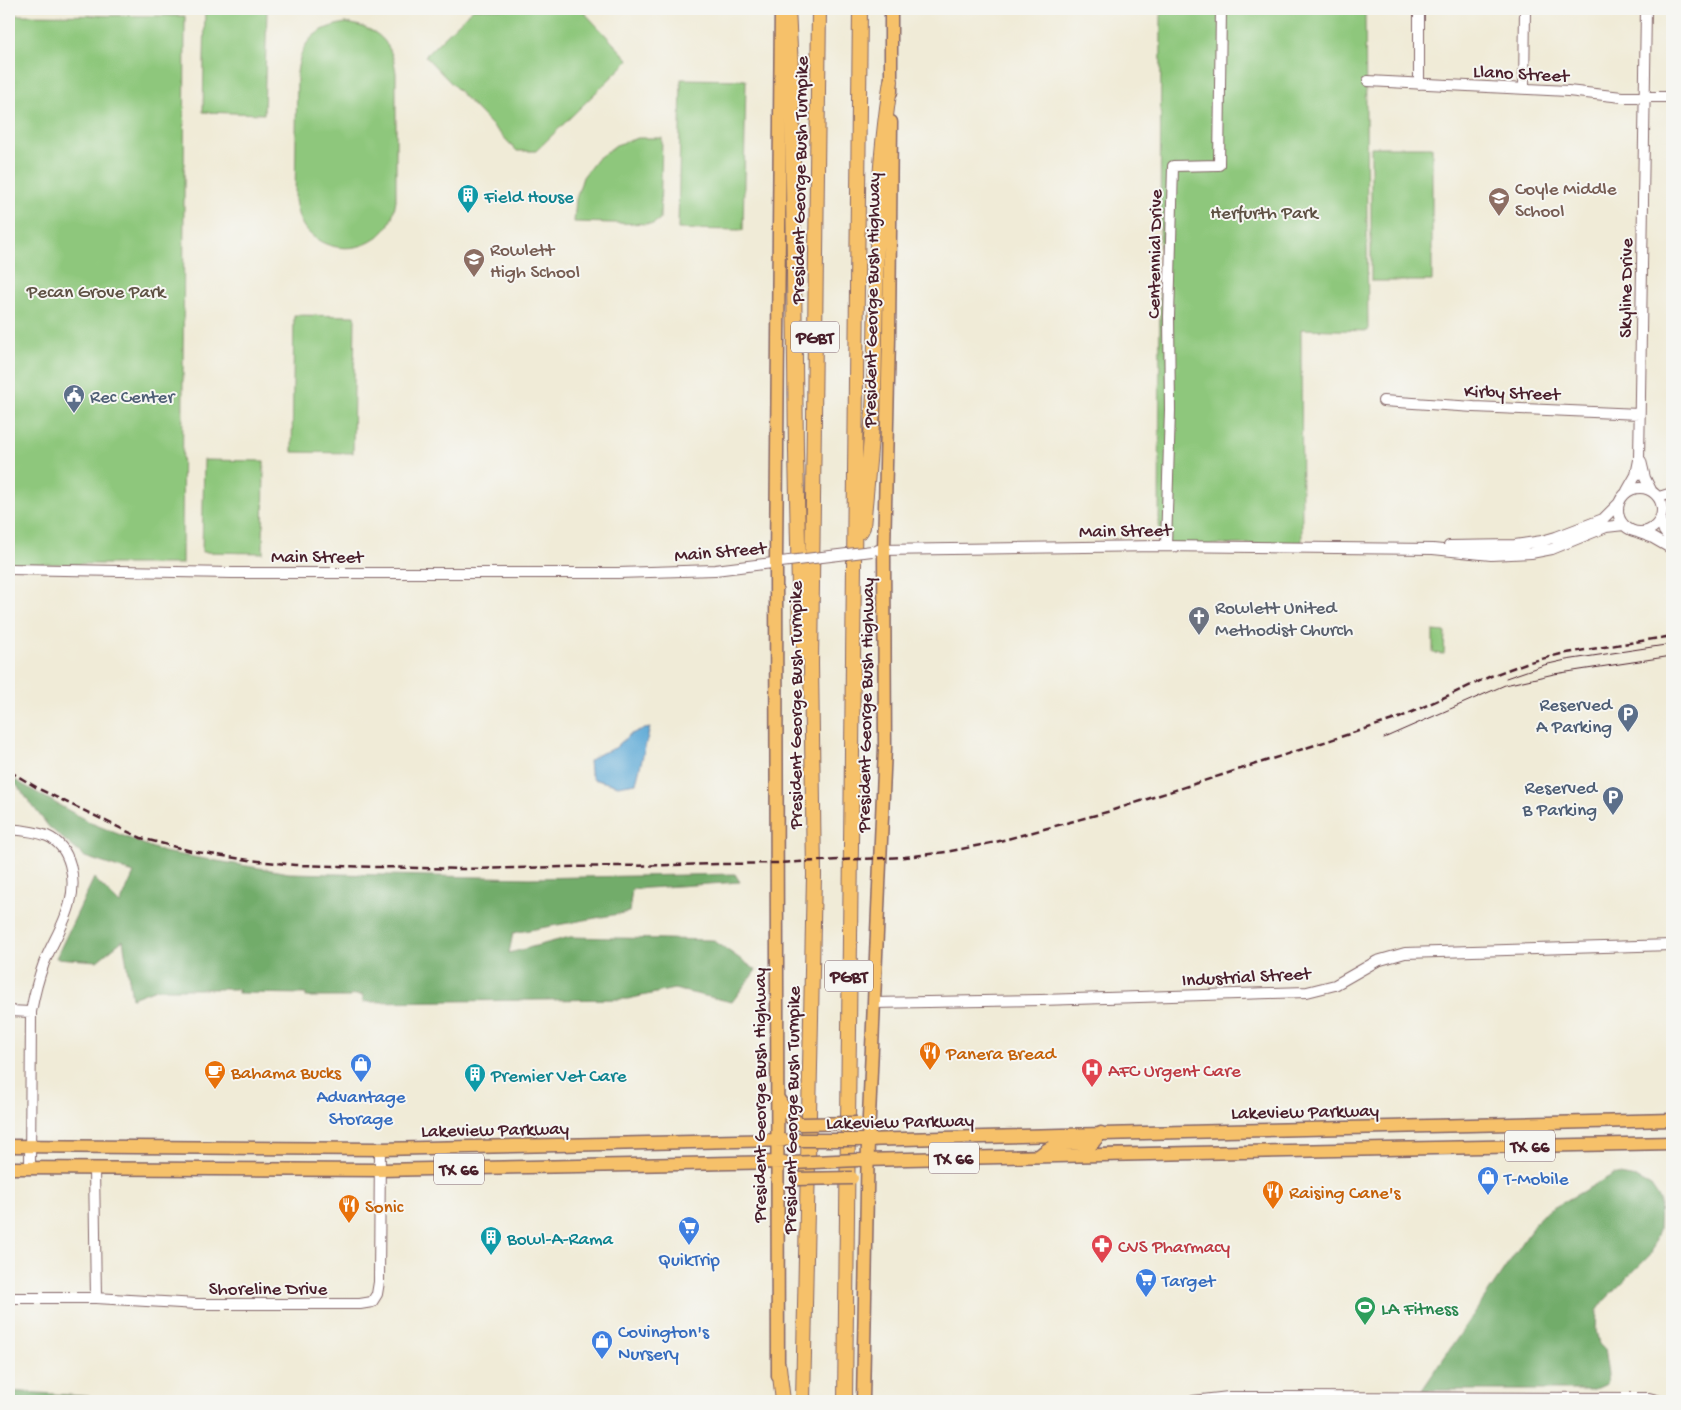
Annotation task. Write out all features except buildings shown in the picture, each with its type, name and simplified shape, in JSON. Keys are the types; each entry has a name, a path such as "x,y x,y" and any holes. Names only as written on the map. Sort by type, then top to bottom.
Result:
{"highway":[{"path":"788,9 792,87 800,635 810,664"},
{"name":"President George Bush Turnpike","path":"803,1401 814,875 810,664 819,9"},
{"name":"PGBT","path":"844,1401 860,9"},
{"path":"854,550 863,527 874,394 878,201 883,129 891,81"},
{"path":"779,1367 783,1401"}],"main road":[{"name":"President George Bush Highway","path":"776,1401 779,1367 776,562 781,9"},
{"name":"President George Bush Highway","path":"863,1401 867,1211 863,1140 869,1113 885,748 878,550 889,338 892,9"},
{"path":"777,1097 791,1118 801,1124 857,1123 863,1120 869,1113"},
{"name":"Lakeview Parkway","path":"9,1146 380,1149 777,1140 863,1140 1672,1120"},
{"path":"1444,1125 1445,1148"},
{"path":"1219,1130 1219,1152"},
{"path":"1040,1155 1056,1144 1092,1144 1101,1133"},
{"name":"Lakeview Parkway","path":"9,1168 380,1170 792,1163 1040,1155 1672,1143"},
{"path":"578,1145 579,1167"},
{"path":"778,1207 786,1185 794,1179 852,1178 856,1179 863,1187 867,1211"}],"street":[{"name":"Centennial Drive","path":"1166,546 1173,166 1219,165 1221,9"},
{"path":"1418,84 1419,9"},
{"path":"1524,88 1525,9"},
{"name":"Skyline Drive","path":"1627,491 1636,475 1639,448 1646,9"},
{"name":"Llano Street","path":"1368,81 1524,88 1622,97 1672,97"},
{"name":"Kirby Street","path":"1383,400 1474,407 1639,414"},
{"name":"Skyline Drive","path":"1639,448 1645,478 1655,494"},
{"path":"1627,491 1639,487 1655,494 1672,493"},
{"name":"Main Street","path":"1434,549 1448,546 1515,546 1556,538 1603,519 1619,503 1627,491"},
{"path":"1655,494 1664,531 1672,542"},
{"path":"1619,503 1617,510 1619,518 1624,525 1672,549"},
{"path":"1636,532 1650,530 1672,503"},
{"name":"Main Street","path":"9,569 232,573 618,573 715,570 878,550 1166,546 1434,549 1484,555 1532,552 1568,543 1606,527 1624,525"},
{"path":"9,829 48,836 63,851 69,861 73,874 70,904 44,964 34,992 31,1012 30,1168"},
{"name":"Industrial Street","path":"873,1003 1307,992 1335,985 1377,961 1405,953 1672,945"},
{"path":"9,1011 31,1012"},
{"name":"Shoreline Drive","path":"9,1298 96,1298 187,1304 360,1304 372,1302 378,1294 379,1282 380,1149"},
{"path":"94,1168 96,1298"},
{"path":"1194,1401 1229,1397 1257,1399 1650,1398 1660,1401"}],"green space":[{"path":"205,9 267,9 264,114 203,112"},
{"path":"473,9 581,9 629,60 536,151 517,151 425,56"},
{"name":"Herfurth Park","path":"1161,9 1365,9 1368,331 1301,329 1302,543 1159,546"},
{"name":"Pecan Grove Park","path":"9,15 185,16 182,564 9,564"},
{"path":"346,23 367,28 382,38 391,52 394,62 396,73 396,200 391,221 383,232 366,244 346,248 325,244 308,232 300,221 295,200 297,73 299,62 306,44 311,38 326,28"},
{"path":"681,79 746,80 743,230 678,229"},
{"path":"638,138 662,138 660,219 653,224 574,222 576,199 583,177 597,159 616,145"},
{"path":"1371,147 1432,147 1432,281 1371,281"},
{"path":"294,315 355,316 353,453 292,452"},
{"path":"204,460 264,461 263,553 202,552"},
{"path":"1433,631 1445,632 1444,654 1433,653"},
{"path":"11,778 91,823 163,852 289,873 530,878 735,874 740,882 632,889 629,912 513,933 509,953 570,937 713,940 756,970 732,1002 674,989 628,999 363,1002 363,995 351,995 351,997 306,997 306,994 238,993 238,989 156,989 132,998 123,940 97,961 56,958 94,878 120,904 134,873 85,857 49,827"},
{"path":"1614,1174 1636,1178 1651,1186 1660,1199 1659,1230 1651,1254 1604,1301 1597,1311 1596,1330 1599,1344 1604,1349 1608,1375 1606,1384 1592,1390 1422,1390 1542,1214"},
{"path":"9,1391 113,1398 111,1401 9,1401"},
{"path":"463,1398 615,1400 463,1401"}],"water":[{"path":"650,728 636,783 618,786 593,779 589,761 597,755 615,748 629,735"}],"tram line":[{"path":"1506,678 1544,665 1566,660 1672,644"},
{"path":"1384,738 1505,685 1554,674 1672,656"}],"railway":[{"path":"9,771 41,790 141,838 191,851 295,865 463,869 776,863 905,857 946,852 996,842 1107,812 1399,718 1491,676 1526,663 1561,654 1672,636"}],"place":[{"name":"Field House","path":"468,214"},
{"name":"Coyle Middle School","path":"1499,217"},
{"name":"Rowlett High School","path":"474,278"},
{"name":"Rec Center","path":"74,414"},
{"name":"Rowlett United Methodist Church","path":"1199,636"},
{"name":"Reserved A Parking","path":"1628,733"},
{"name":"Reserved B Parking","path":"1613,816"},
{"name":"Panera Bread","path":"930,1071"},
{"name":"Advantage Storage","path":"361,1083"},
{"name":"AFC Urgent Care","path":"1092,1088"},
{"name":"Bahama Bucks","path":"215,1090"},
{"name":"Premier Vet Care","path":"475,1093"},
{"name":"T-Mobile","path":"1488,1196"},
{"name":"Raising Cane's","path":"1273,1210"},
{"name":"Sonic","path":"349,1224"},
{"name":"QuikTrip","path":"689,1246"},
{"name":"Bowl-A-Rama","path":"491,1256"},
{"name":"CVS Pharmacy","path":"1102,1264"},
{"name":"Target","path":"1146,1298"},
{"name":"LA Fitness","path":"1365,1326"},
{"name":"Covington's Nursery","path":"602,1360"}]}
